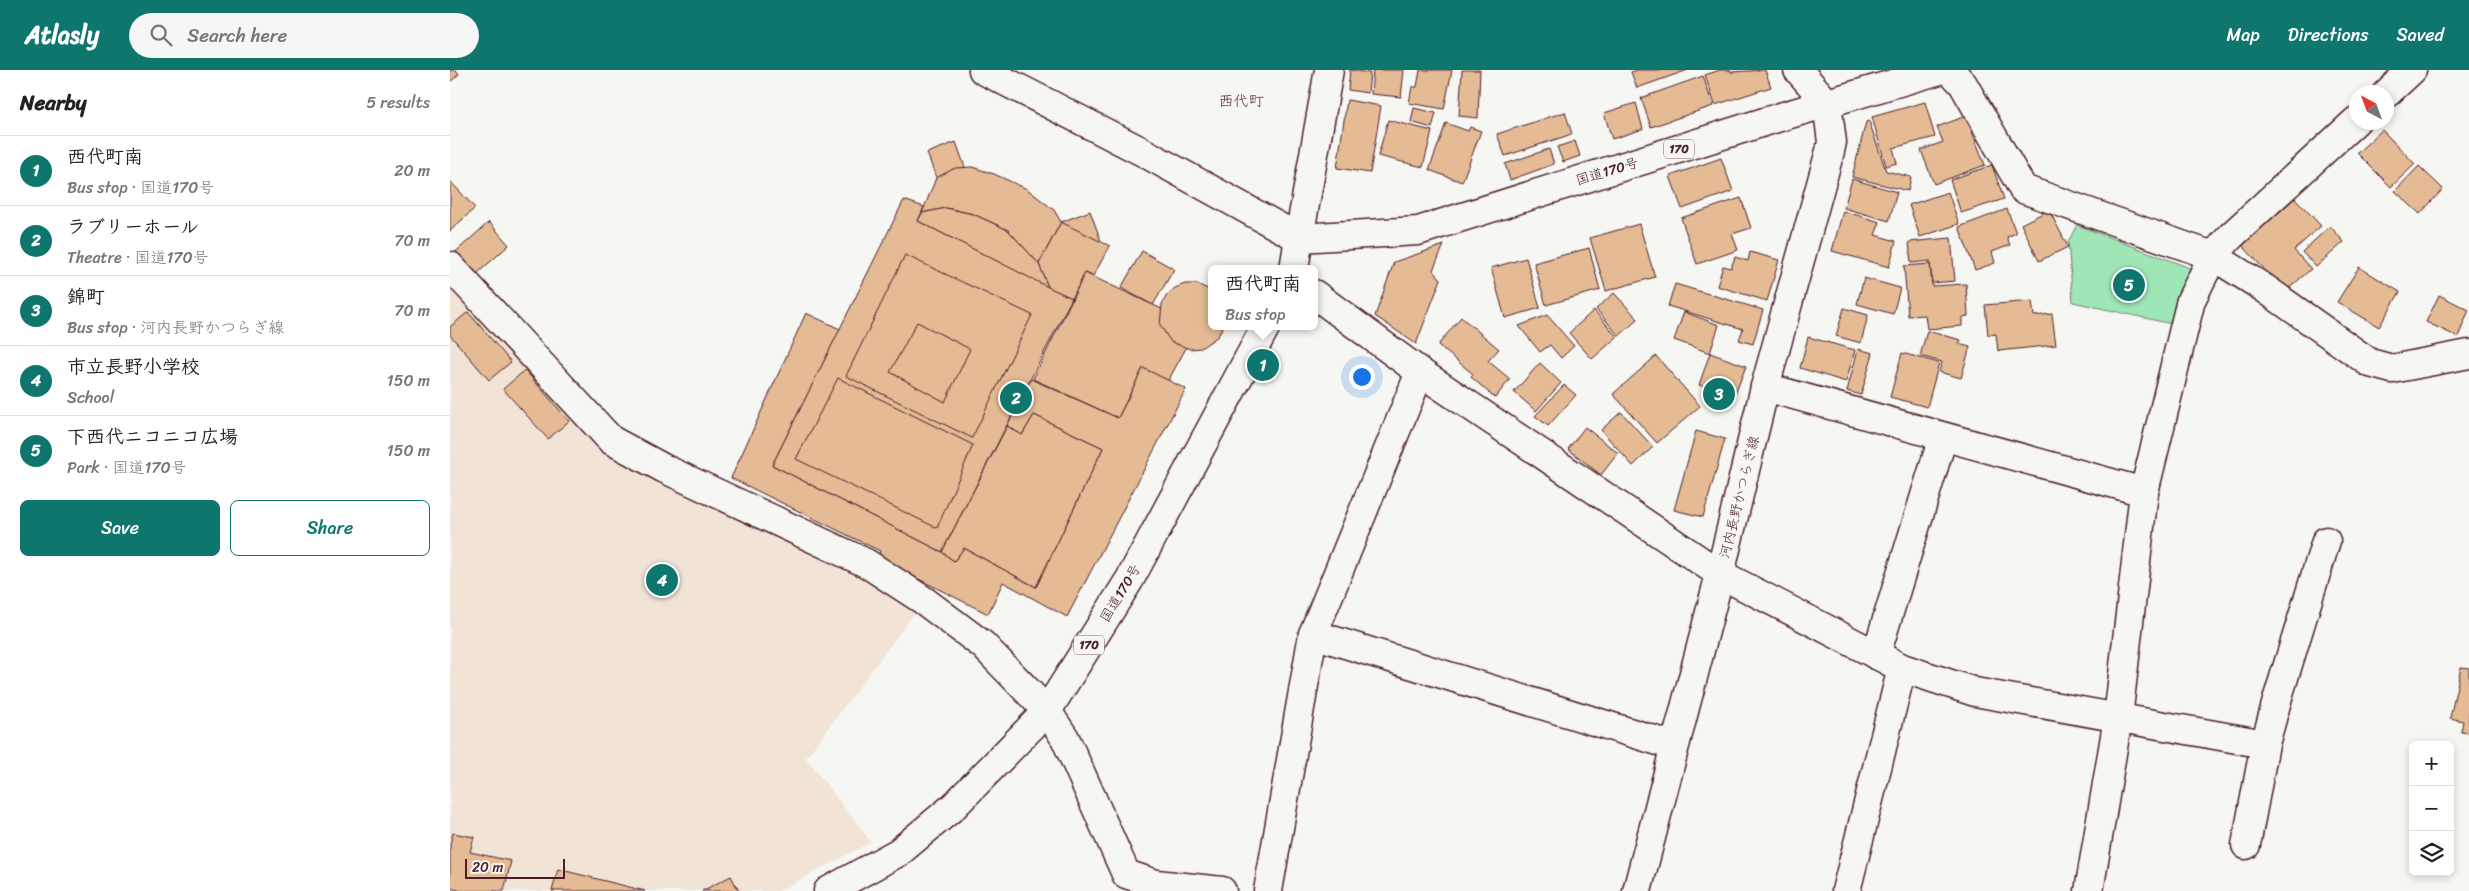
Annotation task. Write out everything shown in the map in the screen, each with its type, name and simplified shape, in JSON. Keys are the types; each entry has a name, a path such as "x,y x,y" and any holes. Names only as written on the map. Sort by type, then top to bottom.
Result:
{"main road":[{"path":"982,70 1141,151 1299,238"},
{"path":"1295,265 1329,70"},
{"path":"1798,70 1827,103"},
{"name":"国道170号","path":"1299,238 1418,231 1827,103 1940,70"},
{"path":"1950,70 1963,84 2023,189 2212,256 2264,288 2370,364 2392,369 2469,354"},
{"path":"2394,87 2412,70"},
{"name":"河内長野かつらぎ線","path":"1637,891 1720,574 1765,387 1830,151 1832,142 1827,103"},
{"path":"2089,891 2118,718 2144,492 2191,300 2212,256 2231,236 2349,127"},
{"path":"450,266 611,440 663,468 866,563 923,600 983,645 1047,711 1065,738 1126,874 1156,884 1222,891"},
{"path":"1318,297 1420,372 1720,574 1902,668 1975,692 2265,744"},
{"name":"国道170号","path":"845,887 899,852 953,807 1047,711 1130,579 1264,330"},
{"path":"1268,891 1313,634 1420,372"},
{"path":"1765,387 2144,492"},
{"path":"1876,655 1943,437"},
{"path":"2246,845 2265,744 2326,542"},
{"path":"1313,634 1674,746"},
{"path":"1846,891 1902,668"}],"shaded area":[{"path":"450,276 620,463 830,551 918,608 806,758 871,842 779,891 450,891"}],"green space":[{"path":"2077,225 2190,268 2176,325 2073,302 2068,242"}],"building":[{"path":"450,70 456,70 459,74 450,82"},
{"path":"1350,70 1370,73 1368,93 1348,90"},
{"path":"1373,70 1404,70 1401,97 1371,94"},
{"path":"1420,70 1452,70 1444,109 1409,103 1412,87 1417,87"},
{"path":"1462,70 1480,70 1478,118 1459,116"},
{"path":"1637,70 1688,70 1637,88 1631,72"},
{"path":"1720,70 1730,70 1731,72 1765,70 1771,87 1715,105 1705,75"},
{"path":"1703,76 1713,106 1651,127 1641,98"},
{"path":"1347,100 1381,106 1370,173 1337,168"},
{"path":"1925,102 1935,137 1893,148 1897,163 1886,166 1872,117"},
{"path":"1636,103 1643,129 1612,139 1604,113"},
{"path":"1414,108 1436,113 1432,128 1411,122"},
{"path":"1565,112 1572,134 1505,156 1497,134"},
{"path":"1966,116 1985,165 1934,184 1921,150 1943,142 1937,127"},
{"path":"1388,120 1432,131 1423,167 1378,156"},
{"path":"1869,121 1886,171 1911,177 1908,191 1852,177 1866,122"},
{"path":"1446,123 1468,131 1470,127 1481,131 1462,182 1429,170"},
{"path":"2382,130 2415,164 2391,187 2357,153"},
{"path":"1575,141 1580,156 1563,162 1557,147"},
{"path":"956,142 967,173 938,183 927,153"},
{"path":"1549,149 1554,164 1510,180 1505,164"},
{"path":"1721,158 1733,191 1682,209 1670,176"},
{"path":"1992,165 2004,199 1961,213 1950,180"},
{"path":"2419,166 2443,189 2420,214 2395,191"},
{"path":"972,167 994,174 1027,189 1054,210 1061,222 1039,264 1008,230 973,214 946,208 922,213 936,178 955,168"},
{"path":"1852,179 1897,192 1889,221 1844,208"},
{"path":"450,181 475,208 450,231"},
{"path":"1948,192 1959,224 1920,237 1909,205"},
{"path":"1741,198 1751,228 1732,234 1738,250 1697,264 1681,218"},
{"path":"2295,198 2321,226 2294,250 2311,269 2285,292 2242,245"},
{"path":"904,200 924,207 918,221 1072,298 942,552 772,465"},
{"path":"946,208 973,214 1008,230 1039,264 1048,287 918,221 922,213"},
{"path":"2007,209 2016,233 2007,237 2010,245 1992,252 1995,263 1975,270 1959,227"},
{"path":"2049,210 2068,247 2039,261 2021,224"},
{"path":"1090,211 1101,241 1072,252 1061,222"},
{"path":"1843,211 1880,222 1875,235 1896,241 1889,267 1832,251"},
{"path":"489,222 509,245 470,280 450,257"},
{"path":"1061,222 1110,246 1093,276 1085,273 1072,298 1048,287 1039,264"},
{"path":"1639,224 1655,277 1606,291 1590,238"},
{"path":"2330,226 2344,242 2316,267 2302,252"},
{"path":"1951,238 1955,281 1932,283 1930,261 1911,263 1909,242"},
{"path":"1444,245 1433,270 1441,279 1416,344 1375,316 1394,262"},
{"path":"1589,248 1600,290 1546,305 1534,263"},
{"path":"1142,251 1174,269 1153,305 1121,288"},
{"path":"1750,252 1779,260 1767,301 1717,286 1723,266 1731,268 1735,257 1748,261"},
{"path":"905,255 1032,315 972,438 846,376"},
{"path":"1526,258 1540,308 1505,318 1491,268"},
{"path":"1930,264 1932,286 1966,284 1968,316 1962,317 1962,326 1927,329 1925,315 1908,316 1904,266"},
{"path":"2359,267 2400,292 2379,327 2337,302"},
{"path":"1085,273 1198,326 1168,381 1143,368 1118,418 1033,379"},
{"path":"1864,278 1900,288 1893,314 1857,304"},
{"path":"1185,284 1197,284 1208,289 1208,330 1221,330 1218,336 1201,348 1190,349 1171,342 1160,325 1162,304 1167,295 1175,288"},
{"path":"1675,284 1763,310 1753,344 1739,340 1743,329 1668,306"},
{"path":"1614,293 1638,319 1619,336 1596,309"},
{"path":"2439,295 2469,310 2458,337 2426,322"},
{"path":"2032,301 2034,316 2052,314 2056,345 1998,351 1996,334 1988,335 1985,305"},
{"path":"1844,308 1868,315 1861,343 1836,336"},
{"path":"1594,310 1617,337 1592,359 1569,333"},
{"path":"468,312 511,362 489,380 450,335 450,327"},
{"path":"1684,312 1719,325 1710,353 1674,340"},
{"path":"806,313 840,329 772,465 942,552 954,561 964,548 1036,587 1103,448 1034,415 1022,435 1007,426 1031,379 1118,418 1143,368 1186,389 1067,617 1003,582 988,614 877,558 880,551 731,478"},
{"path":"1547,315 1574,346 1561,358 1550,345 1540,352 1519,326"},
{"path":"1461,317 1499,349 1488,361 1510,379 1495,398 1471,377 1473,374 1438,345"},
{"path":"917,322 970,349 945,402 890,372"},
{"path":"1927,331 1961,340 1959,344 1970,347 1961,378 1939,372 1942,362 1920,356"},
{"path":"1808,337 1855,350 1846,382 1800,368"},
{"path":"1858,349 1873,353 1861,395 1847,391"},
{"path":"1710,353 1746,366 1734,397 1699,385"},
{"path":"1902,353 1939,363 1927,407 1890,397"},
{"path":"1656,356 1700,406 1657,443 1613,394"},
{"path":"1540,363 1561,383 1536,411 1514,392"},
{"path":"525,370 569,421 548,439 503,389"},
{"path":"838,378 973,445 937,528 796,459"},
{"path":"1564,385 1576,395 1548,426 1535,416"},
{"path":"1621,412 1653,447 1633,466 1601,430"},
{"path":"1034,415 1103,448 1036,587 964,548 954,561 942,552 1007,426 1022,435"},
{"path":"1585,427 1618,453 1601,475 1568,449"},
{"path":"1696,431 1725,439 1703,517 1674,510"},
{"path":"2461,667 2469,668 2469,733 2461,732 2463,721 2450,718"},
{"path":"453,833 474,837 470,852 511,861 504,891 462,891 450,888 450,844"},
{"path":"558,869 645,891 552,891"},
{"path":"731,876 739,891 702,891"}],"place":[{"name":"下西代ニコニコ広場","path":"2129,285"},
{"name":"西代町南","path":"1263,365"},
{"name":"錦町","path":"1719,394"},
{"name":"ラブリーホール","path":"1016,398"},
{"name":"市立長野小学校","path":"662,580"}],"district":[{"name":"西代町","path":"1241,101"}]}
